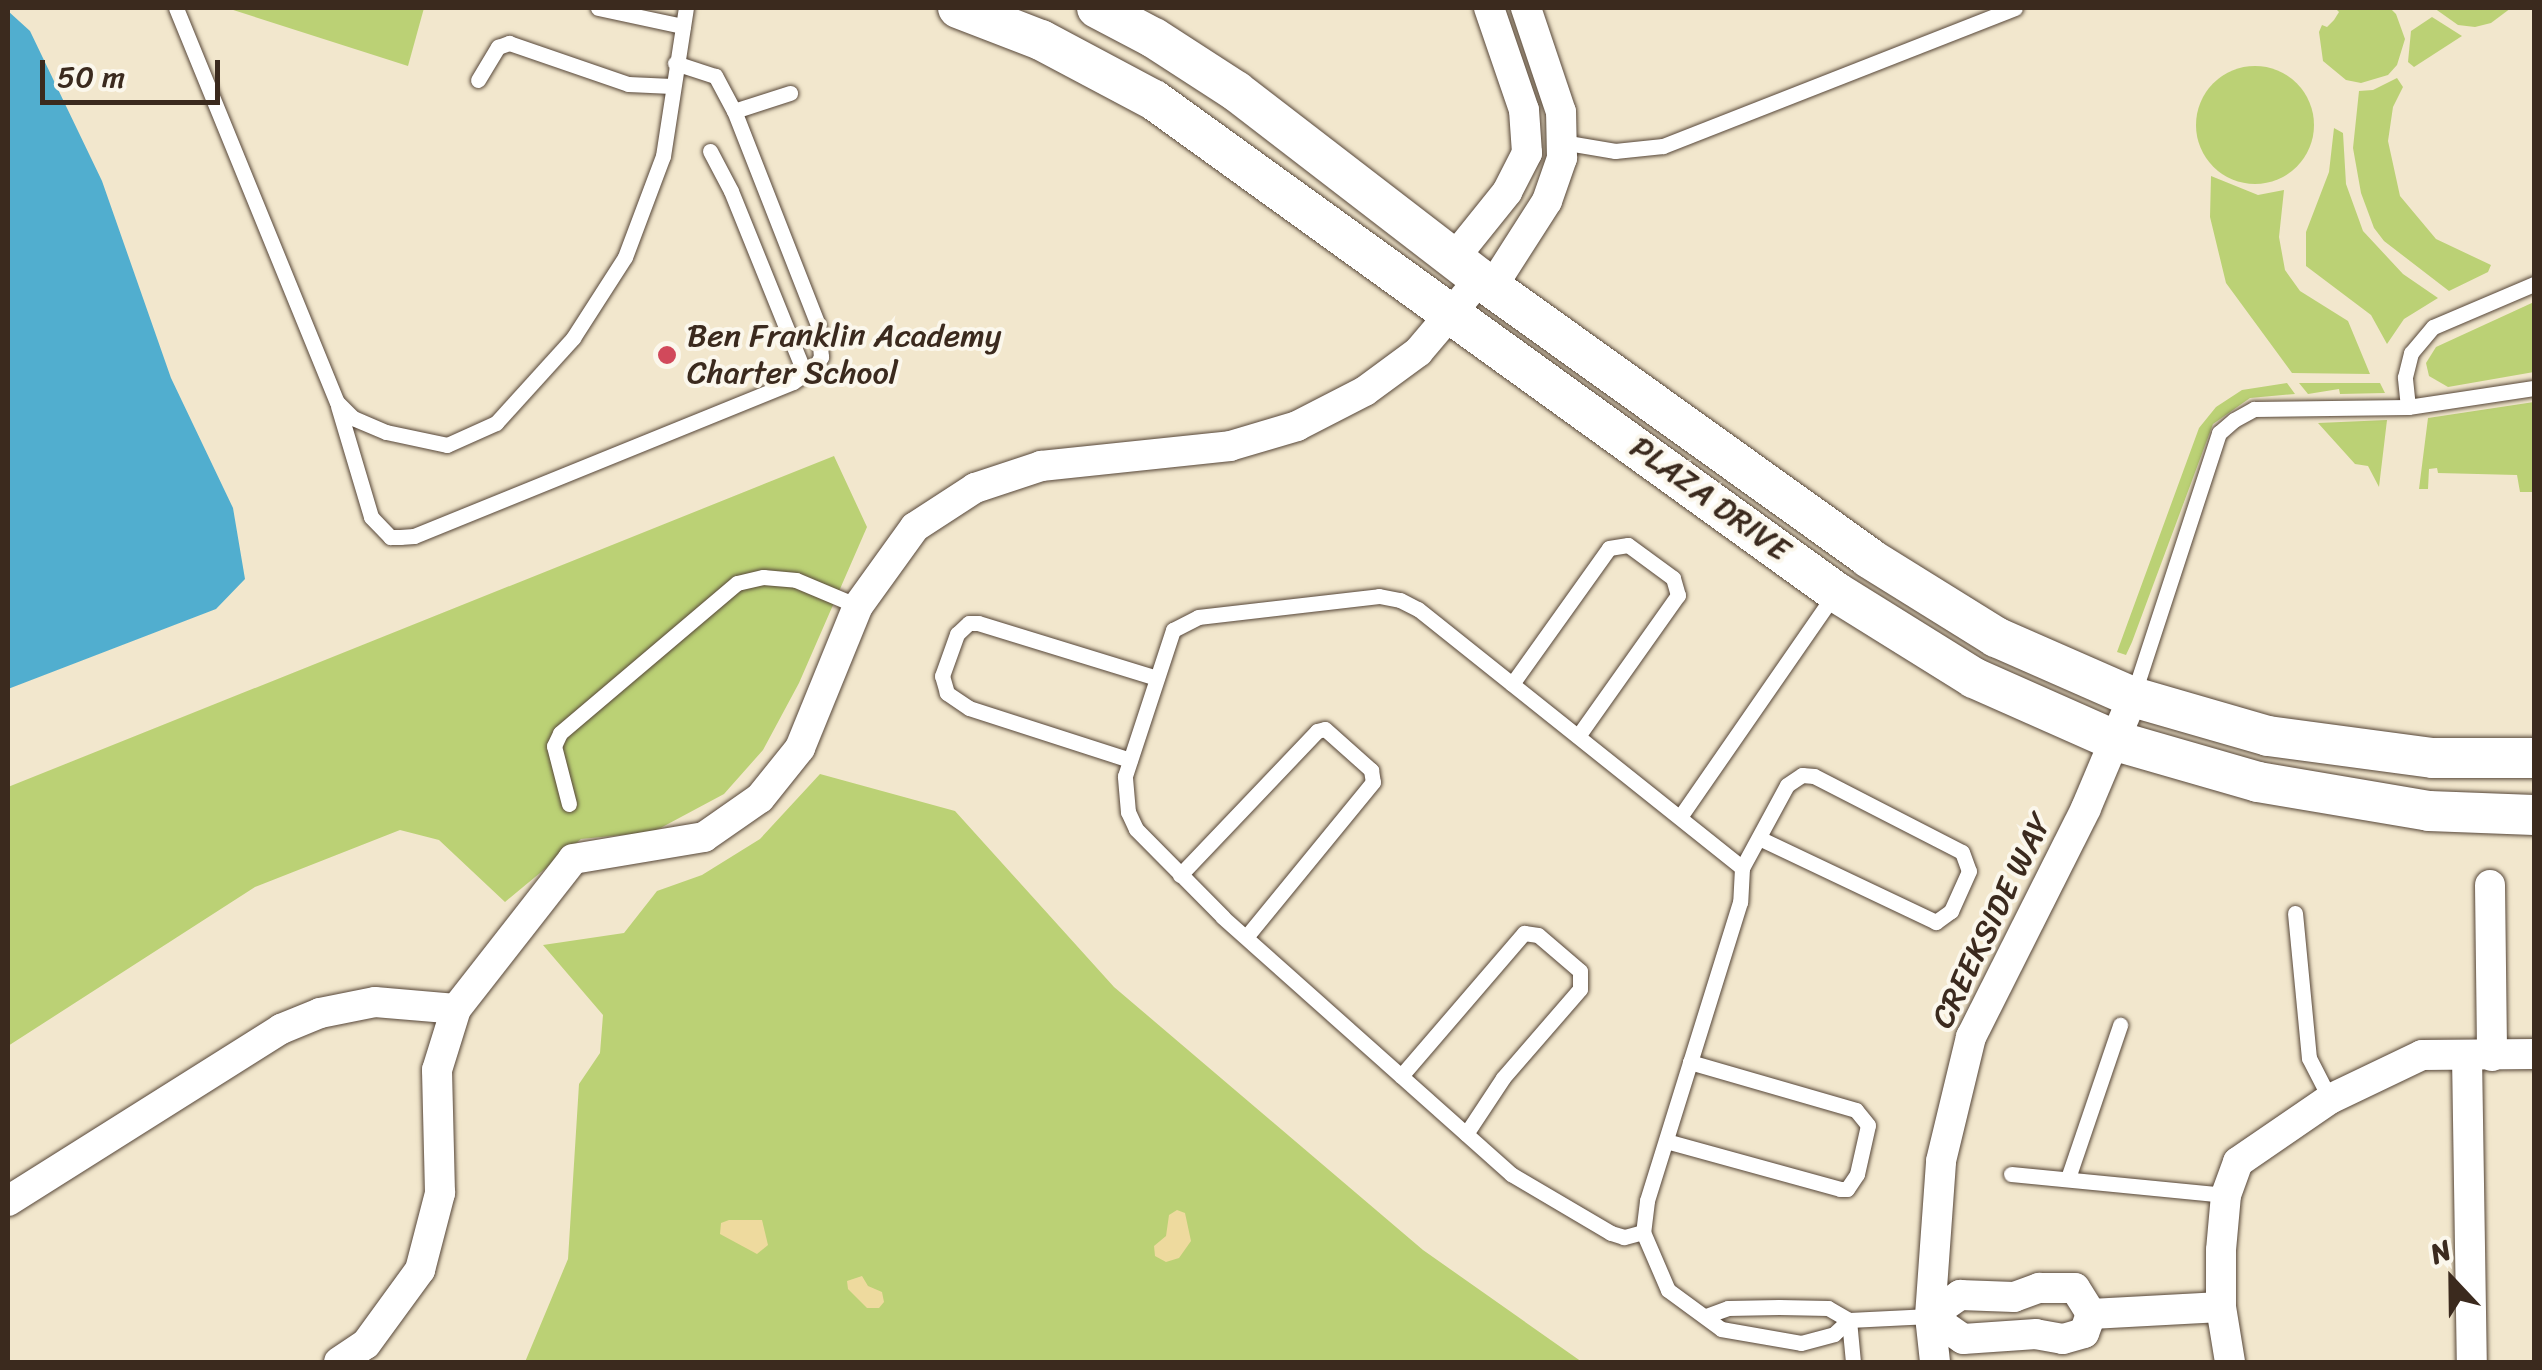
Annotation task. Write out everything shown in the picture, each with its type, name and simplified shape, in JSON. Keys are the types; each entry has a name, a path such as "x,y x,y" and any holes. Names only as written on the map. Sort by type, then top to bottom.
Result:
{"street":[{"name":"PLAZA DRIVE","path":"958,8 1041,40 1154,100 1836,592 1974,678 2116,740 2204,769 2317,795 2429,811 2534,815"},
{"name":"PLAZA DRIVE","path":"1097,8 1154,38 1236,91 1475,275 1917,590 2036,657 2133,697 2217,724 2325,746 2433,758 2534,758"},
{"path":"339,1362 366,1344 420,1270 440,1193 437,1070 456,1009 572,859 704,837 760,798 800,748 858,606 915,527 975,488 1041,466 1230,446 1298,426 1393,372 1453,315 1475,275 1526,153 1524,110 1490,8"},
{"path":"1475,275 1548,202 1562,158 1562,112 1526,8"},
{"name":"CREEKSIDE WAY","path":"1935,1362 1930,1316 1941,1161 1970,1037 2116,740 2133,697"},
{"path":"2472,1362 2480,1056 2490,885"},
{"path":"8,1202 280,1029 320,1014 375,1002 456,1009"},
{"path":"2230,1362 2221,1308 2226,1195 2238,1162 2330,1098 2422,1055 2534,1054"},
{"path":"2039,1288 2075,1288 2090,1314 2084,1332 2063,1339 2036,1334 1964,1339 1930,1316 1960,1295 2014,1297 2039,1288"},
{"path":"2090,1314 2221,1308"}],"lane":[{"path":"176,8 337,402 371,517 390,537 414,536 805,374 820,357 818,326 734,111 715,76 675,63"},
{"path":"598,8 683,26"},
{"path":"337,402 352,418 386,432 447,445 496,423 573,338 625,257 663,156 686,8"},
{"path":"1562,142 1615,152 1664,146 2015,8"},
{"path":"478,80 498,47 516,43 628,84 671,91"},
{"path":"734,111 790,93"},
{"path":"710,151 732,190 805,374"},
{"path":"2408,407 2405,377 2411,353 2432,327 2534,284"},
{"path":"2133,697 2159,604 2219,433 2254,409 2408,407 2534,388"},
{"path":"1512,684 1609,548 1628,545 1673,578 1678,595 1578,736"},
{"path":"569,804 554,746 560,733 737,583 764,577 796,580 858,606"},
{"path":"1680,817 1836,592"},
{"path":"1643,1232 1624,1237 1611,1233 1511,1174 1152,849 1128,812 1125,776 1173,630 1198,616 1379,596 1418,608 1742,868"},
{"path":"1130,760 956,702 947,694 942,676 957,634 969,623 978,623 1158,678"},
{"path":"1180,875 1317,731 1324,729 1371,770 1374,782 1246,937"},
{"path":"1759,838 1936,922 1951,911 1969,871 1962,852 1814,776 1802,776 1787,785 1742,868 1740,902 1666,1141 1643,1232 1668,1290 1683,1305 1722,1329 1800,1343 1820,1339 1849,1320 1930,1316"},
{"path":"2294,913 2310,1058 2330,1098"},
{"path":"1400,1076 1524,933 1538,935 1580,970 1580,989 1503,1078 1466,1134"},
{"path":"2068,1178 2120,1026"},
{"path":"1666,1141 1840,1189 1847,1188 1857,1174 1868,1124 1856,1110 1690,1062"},
{"path":"2011,1174 2164,1192 2226,1195"},
{"path":"1771,1307 1772,1339"},
{"path":"1706,1316 1728,1308 1828,1308 1849,1320"},
{"path":"1849,1320 1853,1362"}],"green space":[{"path":"227,8 424,8 408,66"},
{"path":"2335,8 2390,8 2396,14 2405,39 2397,65 2388,75 2361,83 2346,80 2323,61 2319,32 2322,25 2327,27 2334,20 2339,12"},
{"path":"2434,8 2511,8 2491,23 2475,27 2458,25"},
{"path":"2432,17 2462,36 2414,67 2408,62 2411,31"},
{"path":"2255,66 2288,76 2304,92 2314,125 2304,158 2288,174 2255,184 2222,174 2206,158 2196,125 2206,92 2222,76"},
{"path":"2397,78 2403,87 2393,107 2388,141 2400,196 2436,239 2491,265 2488,272 2449,291 2384,241 2374,228 2361,193 2353,148 2359,91 2373,90"},
{"path":"2334,128 2343,133 2346,184 2363,231 2403,274 2438,298 2404,319 2387,344 2371,315 2306,266 2306,232 2329,172"},
{"path":"2211,176 2258,195 2284,190 2279,237 2285,270 2300,291 2348,321 2370,374 2292,373 2226,283 2210,217"},
{"path":"2534,302 2534,372 2448,387 2429,376 2426,363 2436,347"},
{"path":"2287,383 2295,394 2250,398 2213,424 2132,642 2126,655 2117,652 2199,428 2216,407 2242,390"},
{"path":"2299,383 2380,383 2385,393 2340,394 2339,389 2308,394"},
{"path":"2534,402 2534,492 2520,492 2517,475 2438,473 2437,468 2429,469 2428,489 2419,489 2428,418"},
{"path":"2387,420 2379,487 2368,466 2355,464 2318,423"},
{"path":"834,456 867,527 799,683 763,750 724,794 653,832 581,839 505,902 439,840 400,830 255,887 8,1046 8,787"},
{"path":"820,774 955,811 1114,987 1423,1250 1582,1362 525,1362 568,1259 579,1084 600,1053 603,1015 543,945 624,933 657,891 702,875 760,839"}],"sand":[{"path":"1177,1210 1185,1213 1191,1241 1179,1258 1166,1262 1155,1256 1154,1246 1166,1236 1169,1215"},
{"path":"762,1220 768,1245 757,1254 720,1234 721,1223"},
{"path":"862,1276 868,1286 882,1292 884,1302 879,1308 867,1308 848,1289 847,1281"}],"water":[{"path":"8,11 30,31 102,181 171,378 233,508 245,579 216,609 8,689"}],"place":[{"name":"Ben Franklin Academy Charter School","path":"667,355"}]}
